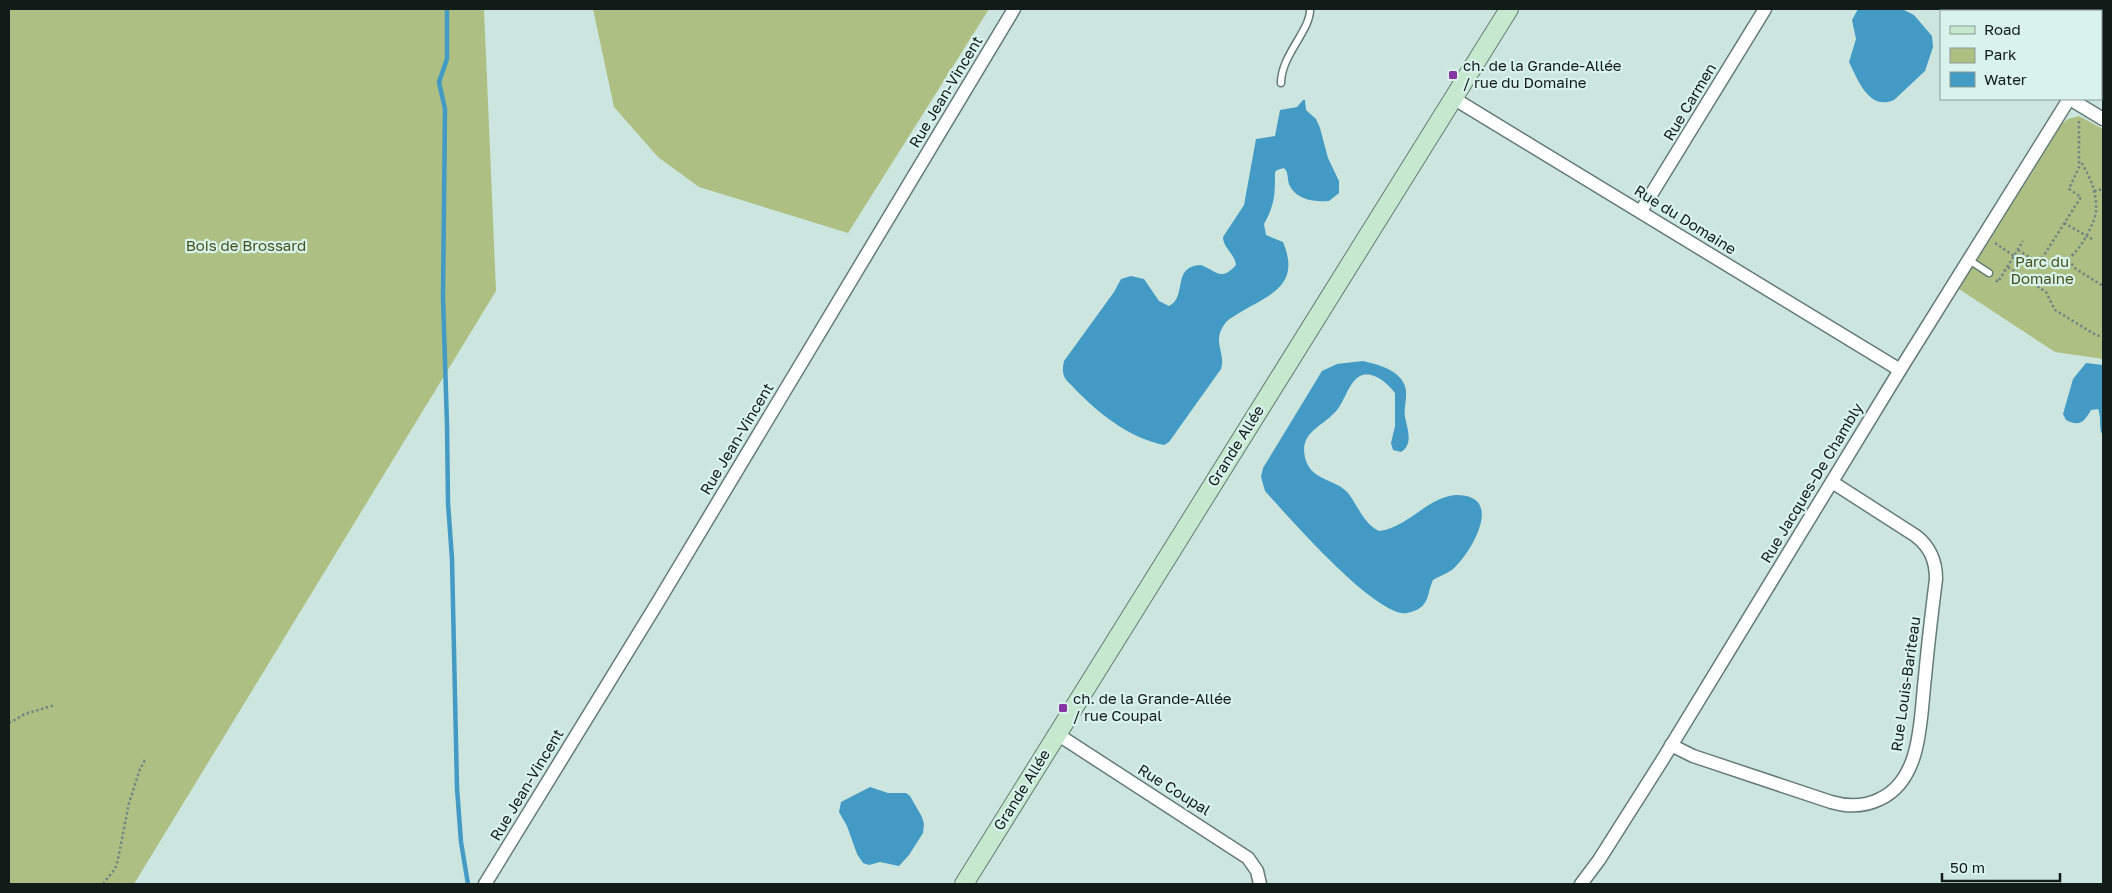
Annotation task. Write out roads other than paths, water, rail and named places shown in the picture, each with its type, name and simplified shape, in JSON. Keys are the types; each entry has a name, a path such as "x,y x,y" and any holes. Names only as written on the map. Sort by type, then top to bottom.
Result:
{"street":[{"name":"Rue Jean-Vincent","path":"485,884 658,602 1014,9"},
{"name":"Grande Allée","path":"964,884 1509,9"},
{"name":"Rue Carmen","path":"1641,211 1765,9"},
{"name":"Rue du Domaine","path":"1453,98 1900,370"},
{"name":"Rue Jacques-De Chambly","path":"1581,884 1599,860 1671,745 1900,370 2068,100"},
{"path":"2071,100 2103,120"},
{"name":"Rue Louis-Bariteau","path":"1671,745 1693,756 1846,806 1862,805 1883,798 1896,788 1906,775 1913,760 1918,734 1936,579 1934,560 1925,544 1916,536 1832,482"},
{"name":"Rue Coupal","path":"1057,734 1248,858 1257,871 1260,884"}],"lane":[{"path":"1281,83 1284,63 1309,18 1310,9"},
{"path":"1969,260 1990,275"}],"water":[{"path":"1858,9 1902,9 1914,15 1932,36 1933,47 1925,71 1894,100 1885,102 1871,98 1861,85 1849,62 1856,39 1852,20"},
{"path":"1305,100 1306,110 1316,119 1320,128 1328,158 1339,181 1339,193 1329,201 1306,199 1296,194 1292,189 1284,168 1275,172 1274,199 1264,224 1266,235 1283,242 1288,258 1288,270 1285,280 1270,295 1225,323 1219,337 1222,357 1221,369 1169,442 1164,445 1139,437 1104,415 1074,388 1064,376 1064,361 1114,292 1121,279 1131,276 1144,279 1159,301 1169,306 1175,302 1178,296 1183,276 1192,267 1201,265 1219,274 1223,274 1236,265 1223,237 1244,205 1256,139 1275,136 1280,110 1297,107"},
{"path":"1363,361 1389,369 1398,375 1406,388 1405,417 1409,440 1405,449 1401,452 1393,450 1391,443 1395,426 1395,393 1387,384 1376,377 1371,375 1359,376 1349,388 1337,410 1312,431 1308,437 1304,451 1309,468 1319,476 1343,488 1369,524 1379,531 1390,529 1400,524 1447,496 1458,495 1472,498 1479,504 1482,514 1476,537 1463,558 1451,570 1433,580 1426,600 1420,608 1407,613 1393,610 1354,583 1311,541 1265,491 1261,477 1263,468 1322,371 1337,364"},
{"path":"2086,363 2103,365 2103,437 2098,409 2091,410 2084,420 2078,423 2066,420 2063,414 2073,379"},
{"path":"870,787 888,793 906,793 910,796 922,817 924,824 923,833 909,855 899,866 880,862 869,865 863,863 857,854 847,826 839,812 841,802"}],"waterway":[{"path":"447,9 447,59 439,82 445,109 443,297 448,503 452,559 457,788 461,842 468,884"}],"place":[{"name":"ch. de la Grande-Allée / rue du Domaine","path":"1453,75"},
{"name":"ch. de la Grande-Allée / rue Coupal","path":"1063,708"}],"park label":[{"name":"Bois de Brossard","path":"246,246"},
{"name":"Parc du Domaine","path":"2042,270"}]}
